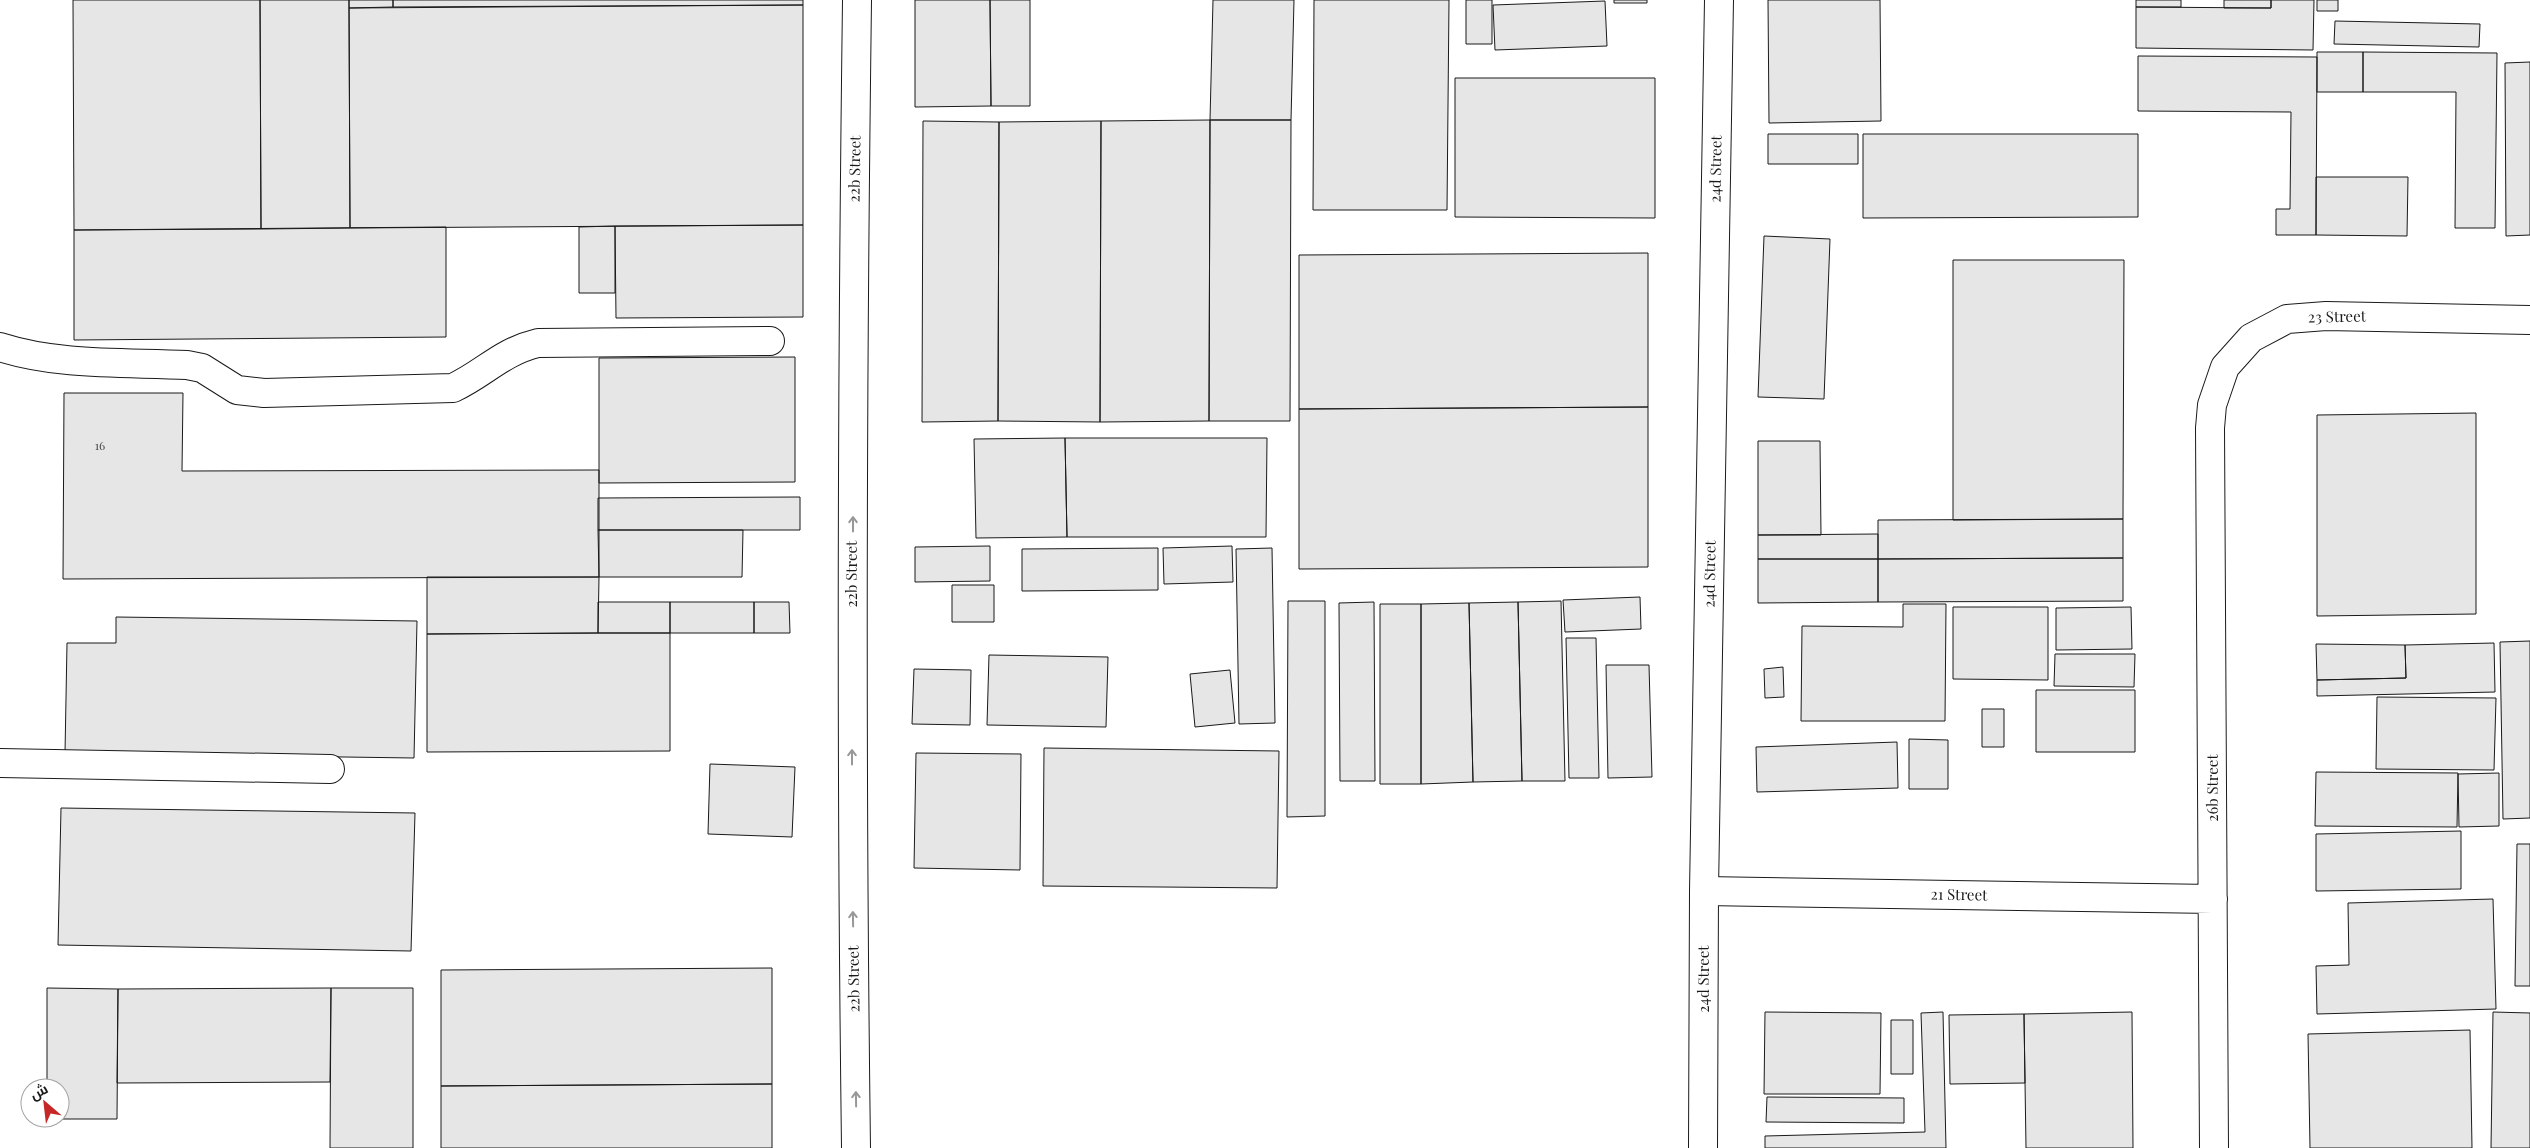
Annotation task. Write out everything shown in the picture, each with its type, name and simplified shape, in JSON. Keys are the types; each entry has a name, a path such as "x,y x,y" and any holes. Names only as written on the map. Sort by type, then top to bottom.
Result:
{"street":[{"name":"22b Street","path":"856,1148 852,782 853,324 857,0"},
{"name":"24d Street","path":"1703,1148 1704,891 1719,0"},
{"name":"23 Street","path":"2210,428 2212,405 2225,368 2251,338 2287,320 2326,316 2530,320"},
{"path":"0,347 42,357 187,365 202,368 237,390 264,393 453,388 477,376 502,356 519,348 538,343 770,341"},
{"name":"26b Street","path":"2210,428 2214,1148"},
{"path":"0,764 330,769"},
{"name":"21 Street","path":"1704,891 2213,899"}],"building":[{"path":"73,0 260,0 261,229 74,230"},
{"path":"260,0 349,0 350,228 261,229"},
{"path":"349,0 393,0 393,7 349,8"},
{"path":"393,0 803,0 803,5 393,7"},
{"path":"915,0 990,0 991,106 915,107"},
{"path":"990,0 1030,0 1030,106 991,106"},
{"path":"1213,0 1294,0 1291,120 1210,120"},
{"path":"1314,0 1449,0 1447,210 1313,210"},
{"path":"1466,0 1492,0 1492,44 1466,44"},
{"path":"1614,0 1647,0 1647,3 1614,3"},
{"path":"1768,0 1880,0 1881,121 1769,123"},
{"path":"2136,0 2181,0 2181,7 2136,7"},
{"path":"2224,0 2271,0 2271,8 2224,8"},
{"path":"2271,0 2314,0 2313,50 2136,48 2136,7 2271,8"},
{"path":"2317,0 2338,0 2338,11 2317,11"},
{"path":"1605,1 1607,46 1495,50 1493,5"},
{"path":"803,5 803,225 350,228 349,8"},
{"path":"2335,21 2480,24 2479,47 2334,44"},
{"path":"2317,52 2363,52 2363,92 2317,92"},
{"path":"2363,52 2497,53 2495,228 2455,228 2456,92 2363,92"},
{"path":"2138,56 2317,57 2316,235 2276,235 2276,209 2290,209 2291,112 2138,111"},
{"path":"2530,62 2530,235 2506,236 2505,63"},
{"path":"1455,78 1655,78 1655,218 1455,217"},
{"path":"1210,120 1209,421 1100,422 1101,121"},
{"path":"1210,120 1291,120 1290,421 1209,421"},
{"path":"923,121 999,122 998,421 922,422"},
{"path":"1101,121 1100,422 998,421 999,122"},
{"path":"1768,134 1858,134 1858,164 1768,164"},
{"path":"1863,134 2138,134 2138,217 1863,218"},
{"path":"2316,177 2408,177 2407,236 2316,235"},
{"path":"803,225 803,317 616,318 615,226"},
{"path":"615,226 615,293 579,293 579,227"},
{"path":"446,227 446,337 74,340 74,230"},
{"path":"1764,236 1830,239 1824,399 1758,397"},
{"path":"1648,253 1648,407 1299,409 1299,255"},
{"path":"1953,260 2124,260 2123,519 1953,520"},
{"path":"795,357 795,482 599,483 599,358"},
{"path":"64,393 183,393 182,471 599,470 599,577 63,579"},
{"path":"1648,407 1648,567 1299,569 1299,409"},
{"path":"2476,413 2476,614 2317,616 2317,415"},
{"path":"1065,438 1267,438 1266,537 1067,537"},
{"path":"1065,438 1067,537 976,538 974,439"},
{"path":"1758,441 1820,441 1821,535 1758,535"},
{"path":"800,497 800,530 598,530 598,498"},
{"path":"2123,519 2123,558 1878,559 1878,520"},
{"path":"598,530 743,530 742,577 599,577"},
{"path":"1878,534 1878,559 1758,559 1758,535"},
{"path":"990,546 990,581 915,582 915,547"},
{"path":"1232,546 1233,582 1164,584 1163,548"},
{"path":"1158,548 1158,590 1022,591 1022,549"},
{"path":"1272,548 1275,723 1239,724 1236,549"},
{"path":"2123,558 2123,601 1878,602 1878,559"},
{"path":"1758,559 1878,559 1878,602 1758,603"},
{"path":"427,577 599,577 598,633 427,634"},
{"path":"952,585 994,585 994,622 952,622"},
{"path":"1640,597 1641,629 1565,632 1563,600"},
{"path":"1288,601 1325,601 1325,816 1287,817"},
{"path":"1561,601 1565,781 1522,781 1518,602"},
{"path":"598,602 670,602 670,633 598,633"},
{"path":"670,602 754,602 754,633 670,633"},
{"path":"754,602 789,602 790,633 754,633"},
{"path":"1374,602 1375,781 1340,781 1339,603"},
{"path":"1518,602 1522,781 1473,782 1469,603"},
{"path":"1469,603 1473,782 1421,784 1421,604"},
{"path":"1380,604 1421,604 1421,784 1380,784"},
{"path":"1903,604 1946,604 1945,721 1801,721 1802,626 1903,627"},
{"path":"1953,607 2048,607 2048,680 1953,679"},
{"path":"2131,607 2132,649 2056,650 2056,608"},
{"path":"116,617 417,621 414,758 65,753 67,643 116,643"},
{"path":"670,633 670,751 427,752 427,634"},
{"path":"1566,638 1596,638 1599,778 1569,778"},
{"path":"2530,641 2530,818 2503,819 2500,642"},
{"path":"2494,643 2495,692 2317,696 2317,680 2406,678 2405,645"},
{"path":"2316,644 2405,645 2406,678 2317,680"},
{"path":"2055,654 2135,654 2134,687 2054,686"},
{"path":"989,655 1108,657 1106,727 987,725"},
{"path":"1606,665 1649,665 1652,777 1608,778"},
{"path":"1783,667 1784,697 1765,698 1764,669"},
{"path":"914,669 971,670 970,725 912,724"},
{"path":"1230,670 1235,723 1195,727 1190,674"},
{"path":"2036,690 2135,690 2135,752 2036,752"},
{"path":"2377,697 2496,698 2494,770 2376,769"},
{"path":"1982,709 2004,709 2004,747 1982,747"},
{"path":"1909,739 1948,740 1948,789 1909,789"},
{"path":"1897,742 1898,788 1757,792 1756,747"},
{"path":"1044,748 1279,751 1277,888 1043,886"},
{"path":"916,753 1021,754 1020,870 914,868"},
{"path":"710,764 795,767 792,837 708,834"},
{"path":"2316,772 2458,773 2457,827 2315,826"},
{"path":"2499,773 2499,826 2459,827 2458,774"},
{"path":"61,808 415,813 411,951 58,945"},
{"path":"2461,831 2461,889 2316,891 2316,834"},
{"path":"2517,844 2530,844 2530,986 2515,986"},
{"path":"2493,899 2496,1009 2317,1014 2316,966 2349,965 2348,903"},
{"path":"772,968 772,1084 441,1086 441,970"},
{"path":"47,988 118,989 117,1119 70,1119 70,1078 47,1078"},
{"path":"331,988 330,1082 117,1083 118,989"},
{"path":"331,988 413,988 413,1148 330,1148"},
{"path":"1765,1012 1881,1013 1880,1094 1764,1094"},
{"path":"1943,1012 1946,1148 1765,1148 1765,1136 1925,1132 1921,1013"},
{"path":"2132,1012 2133,1148 2026,1148 2024,1014"},
{"path":"2493,1012 2530,1013 2530,1148 2491,1148"},
{"path":"2024,1014 2025,1083 1950,1084 1949,1015"},
{"path":"1891,1020 1913,1020 1913,1074 1891,1074"},
{"path":"2470,1030 2472,1148 2310,1148 2308,1034"},
{"path":"772,1084 772,1148 441,1148 441,1086"},
{"path":"1767,1097 1904,1098 1904,1123 1766,1122"}]}
